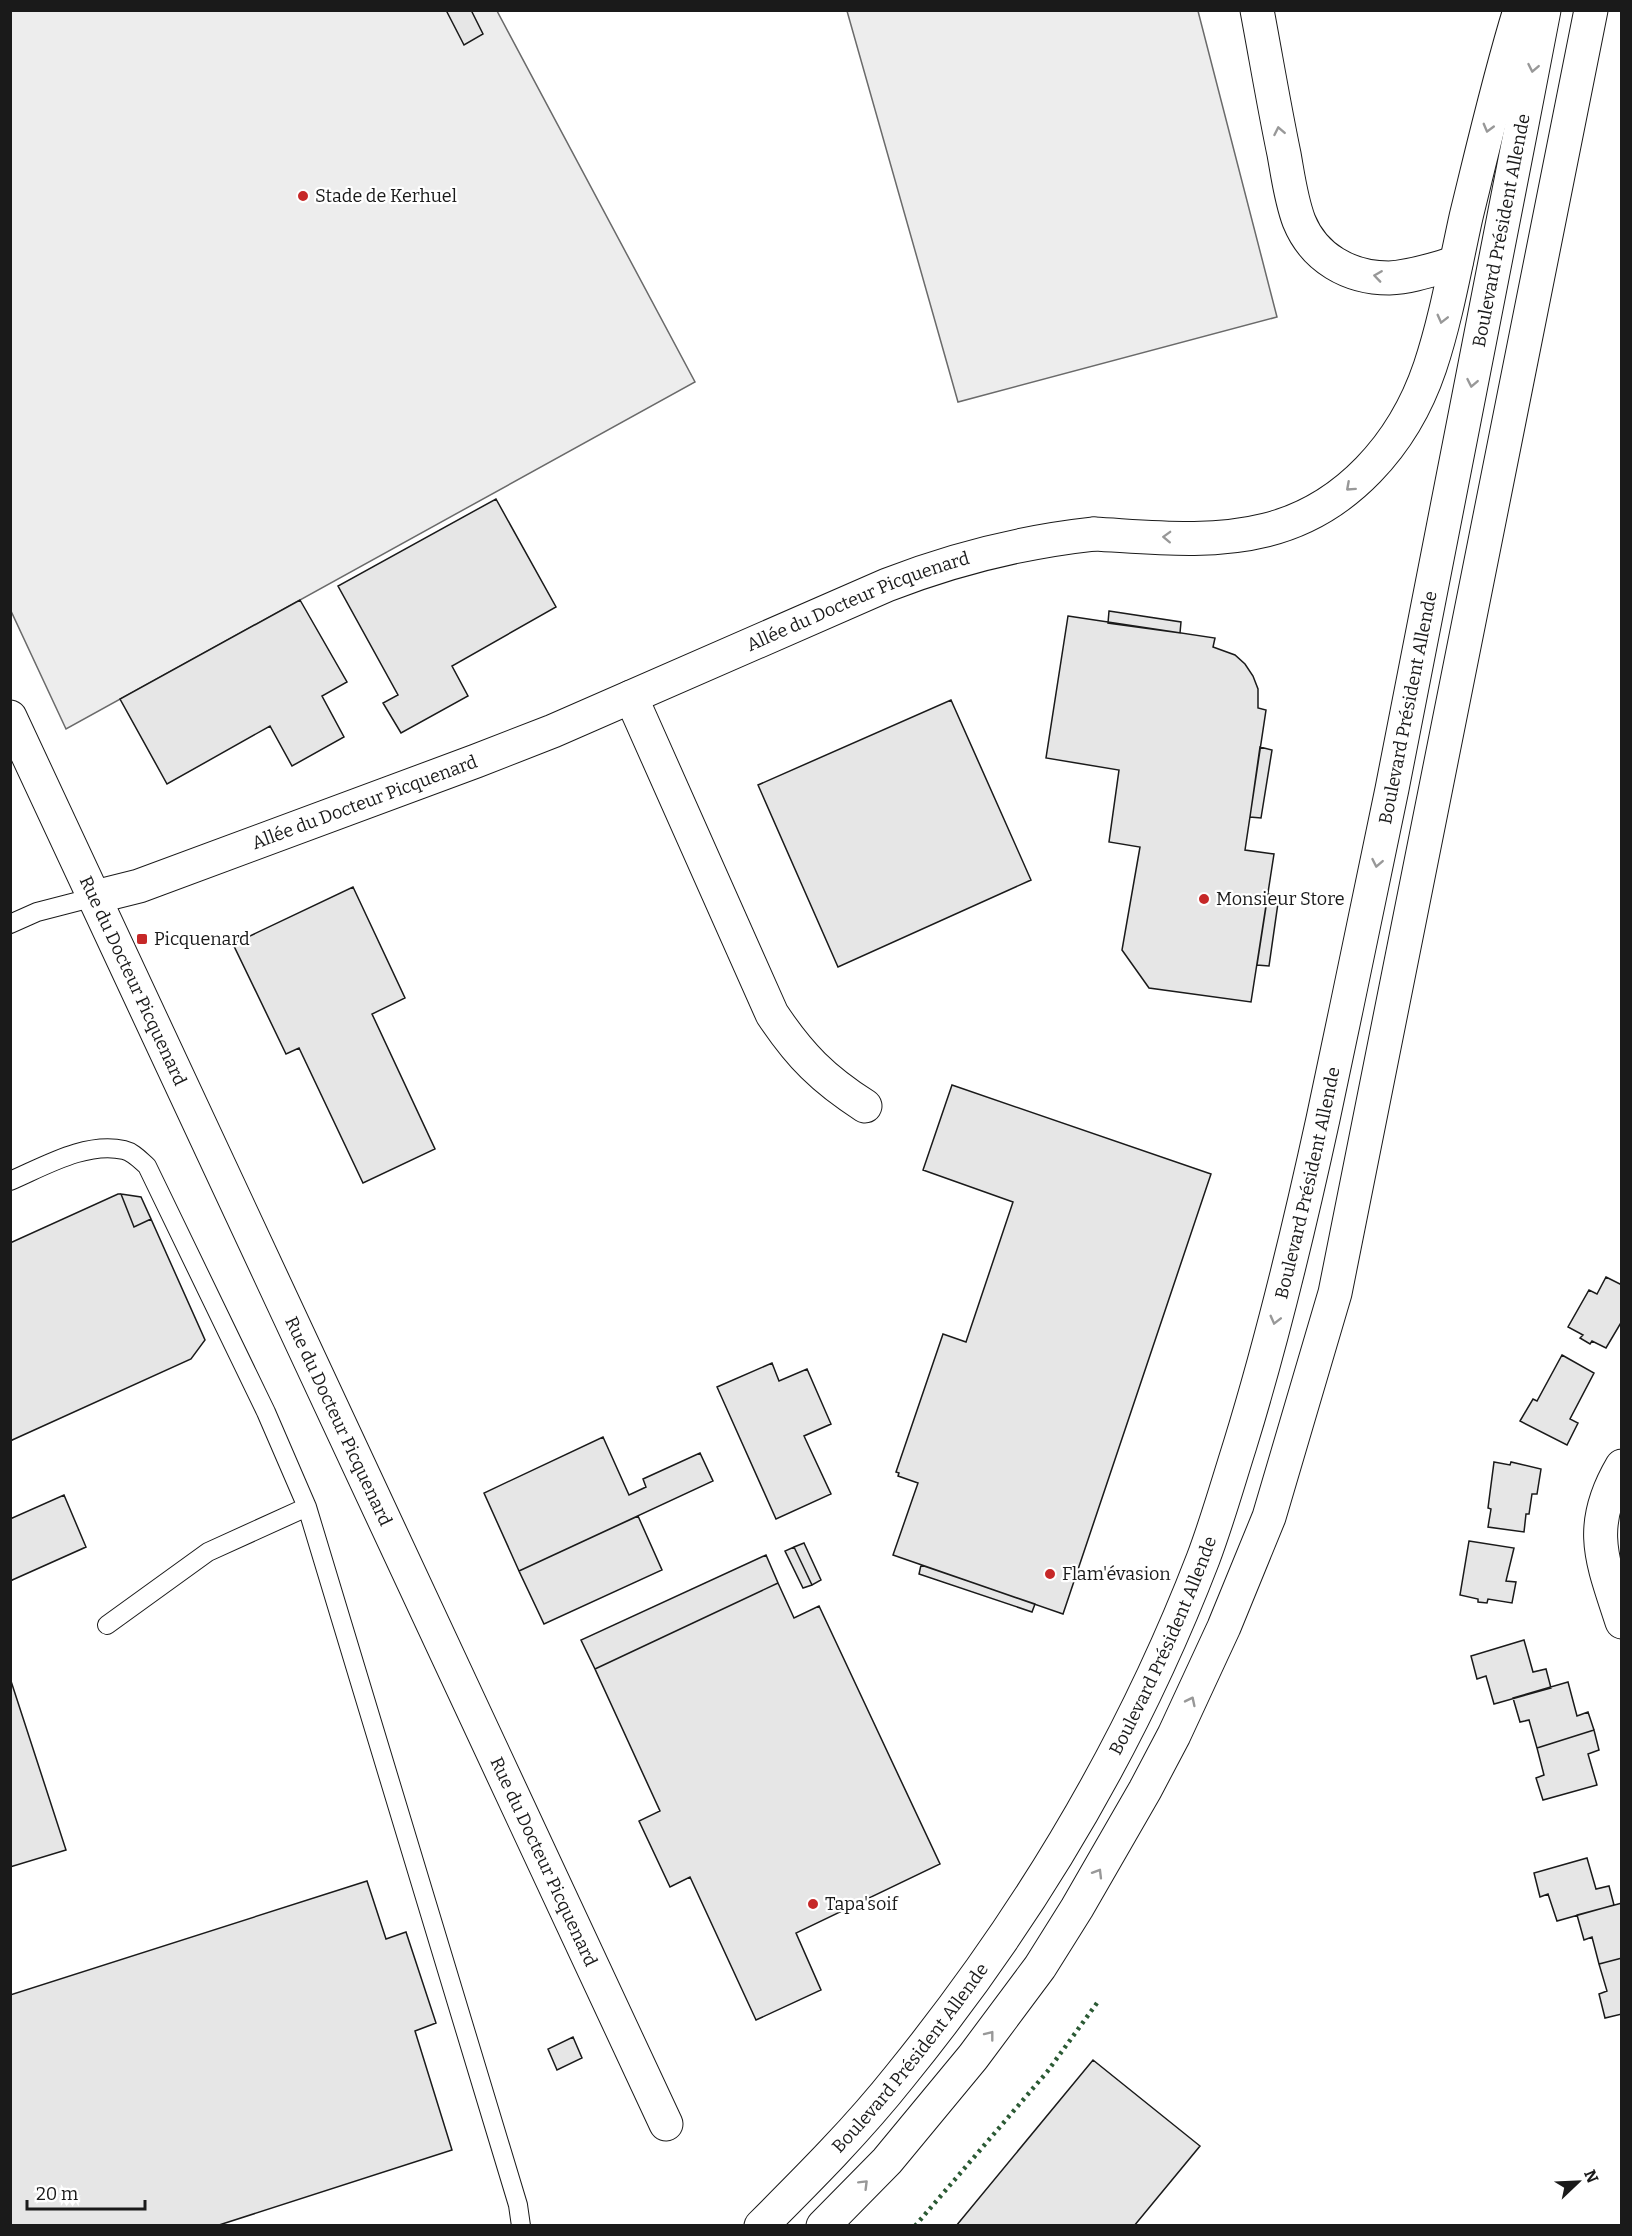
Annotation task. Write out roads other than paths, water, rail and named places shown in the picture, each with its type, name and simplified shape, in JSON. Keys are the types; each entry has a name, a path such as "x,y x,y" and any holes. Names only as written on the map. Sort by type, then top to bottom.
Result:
{"main road":[{"path":"1257,10 1279,131 1299,219 1306,235 1317,249 1329,261 1350,272 1388,278 1424,272 1456,263"},
{"name":"Allée du Docteur Picquenard","path":"95,897 139,886 476,761 925,570 988,552 1043,540 1094,534 1172,538 1242,536 1295,521 1326,506 1347,490 1386,450 1406,420 1429,368 1485,138 1520,10"},
{"name":"Boulevard Président Allende","path":"761,2226 841,2144 898,2080 944,2021 1031,1894 1086,1806 1118,1748 1154,1675 1204,1557 1258,1388 1300,1224 1380,850 1544,10"},
{"path":"823,2226 887,2161 937,2102 1005,2015 1065,1928 1110,1852 1174,1735 1224,1627 1269,1516 1335,1293 1591,10"},
{"path":"631,697 772,1014 788,1039 814,1068 840,1090 865,1106"},
{"name":"Rue du Docteur Picquenard","path":"10,717 666,2124"},
{"path":"1622,1466 1606,1503 1599,1534 1603,1563 1622,1622"}],"lane":[{"path":"10,924 38,912 95,897"},
{"path":"10,1181 80,1152 101,1149 123,1150 135,1155 147,1166 266,1412 308,1507 518,2205 521,2226"},
{"path":"108,1626 208,1552 308,1507"}],"place":[{"name":"Stade de Kerhuel","path":"303,196"},
{"name":"Monsieur Store","path":"1204,899"},
{"name":"Picquenard","path":"142,939"},
{"name":"Flam'évasion","path":"1050,1574"},
{"name":"Tapa'soif","path":"813,1904"}]}
